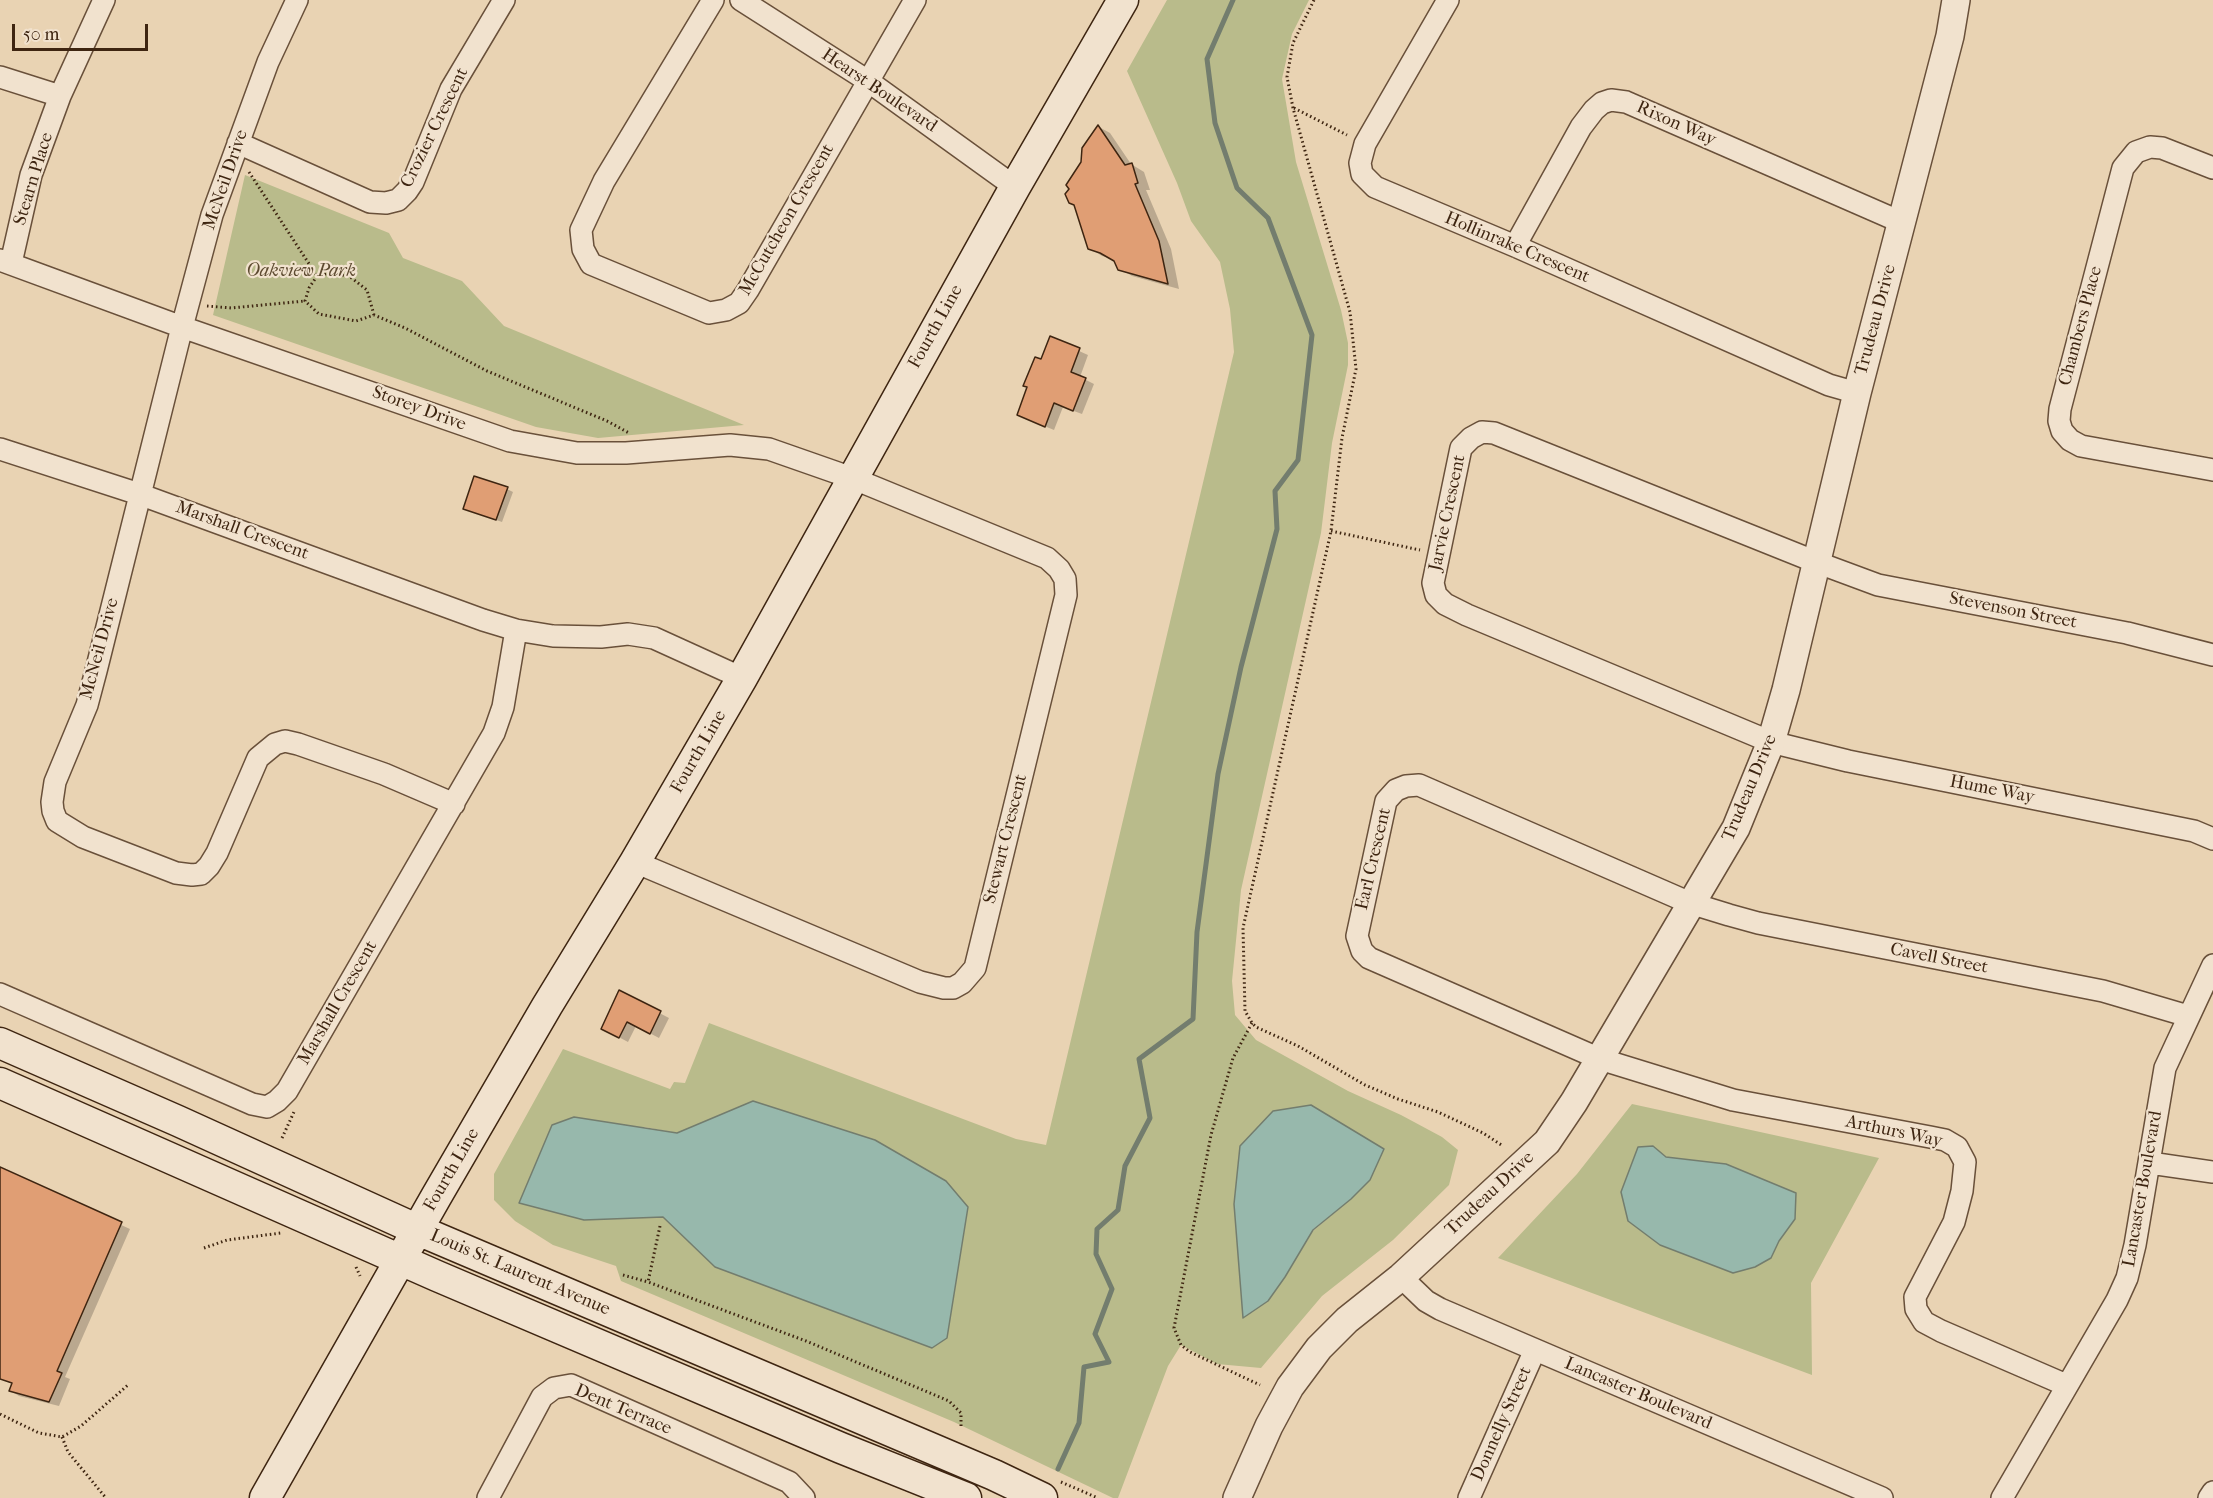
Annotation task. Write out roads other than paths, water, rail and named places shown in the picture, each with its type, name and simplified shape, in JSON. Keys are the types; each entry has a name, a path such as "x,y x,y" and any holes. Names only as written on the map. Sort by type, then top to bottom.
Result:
{"main road":[{"name":"Fourth Line","path":"273,1496 418,1230 547,1006 635,862 742,678 1014,187 1124,0"},
{"name":"Louis St. Laurent Avenue","path":"0,1043 418,1230 983,1470 1042,1498"},
{"name":"Louis St. Laurent Avenue","path":"0,1083 401,1260 831,1444 966,1498"}],"street":[{"name":"Stearn Place","path":"5,262 31,175 60,96 104,0"},
{"name":"McNeil Drive","path":"297,0 267,62 212,215 187,305 87,705 55,782 52,802 57,821 83,837 176,873 192,875 201,874 217,853 258,758 275,744 285,741 384,774 454,804"},
{"name":"Crozier Crescent","path":"238,143 370,202 386,203 398,200 412,182 451,89 504,0"},
{"name":"McCutcheon Crescent","path":"713,0 604,181 590,210 581,230 583,249 591,264 709,313 726,310 739,303 868,81"},
{"name":"Hearst Boulevard","path":"741,0 868,81 1014,187"},
{"path":"868,81 915,0"},
{"name":"Hollinrake Crescent","path":"1449,0 1365,144 1360,163 1362,174 1375,187 1515,246 1829,385 1857,393"},
{"name":"Trudeau Drive","path":"1237,1498 1269,1426 1290,1387 1319,1348 1347,1320 1401,1276 1547,1142 1600,1059 1736,828 1772,742 1857,393 1950,36 1956,0"},
{"path":"0,77 60,96"},
{"name":"Rixon Way","path":"1515,246 1581,127 1594,110 1602,103 1611,100 1626,102 1903,223"},
{"name":"Chambers Place","path":"2213,168 2162,148 2150,147 2136,152 2123,168 2060,409 2059,422 2062,431 2070,440 2081,446 2213,470"},
{"name":"Storey Drive","path":"5,262 182,327 510,441 577,453 626,453 730,445 769,449 852,478"},
{"name":"Jarvie Crescent","path":"1772,742 1445,604 1436,595 1433,583 1461,448 1471,438 1482,432 1494,433 1816,562"},
{"name":"Marshall Crescent","path":"0,449 139,494 483,620 516,630 553,636 601,637 628,634 654,638 742,678"},
{"name":"Stewart Crescent","path":"635,862 920,982 953,988 968,978 975,968 1066,595 1065,579 1059,569 1047,558 852,478"},
{"name":"Stevenson Street","path":"1816,562 1878,585 2127,633 2213,655"},
{"name":"Marshall Crescent","path":"0,994 252,1104 267,1107 277,1101 287,1091 494,733 503,707 516,630"},
{"name":"Hume Way","path":"1772,742 1848,761 2194,831 2213,839"},
{"name":"Earl Crescent","path":"1600,1059 1369,958 1362,951 1357,936 1360,915 1386,801 1396,790 1419,785 1690,903"},
{"name":"Cavell Street","path":"1690,903 1758,923 2103,991 2188,1016"},
{"name":"Lancaster Boulevard","path":"2002,1498 2117,1300 2127,1278 2150,1163 2165,1068 2213,965"},
{"name":"Arthurs Way","path":"1600,1059 1733,1100 1945,1140 1957,1147 1965,1162 1962,1191 1954,1222 1915,1297 1916,1309 1924,1322 1941,1331 2066,1385"},
{"path":"2150,1163 2213,1172"},
{"name":"Lancaster Boulevard","path":"1401,1276 1426,1301 1440,1309 1882,1498"},
{"name":"Donnelly Street","path":"1469,1498 1535,1350"},
{"name":"Dent Terrace","path":"488,1498 542,1397 554,1388 571,1385 789,1482 804,1498"},
{"path":"2209,1498 2213,1491"}],"water":[{"path":"753,1101 875,1140 946,1181 968,1207 947,1338 932,1348 715,1267 663,1217 584,1220 519,1203 552,1125 574,1117 677,1133"},
{"path":"1311,1105 1384,1149 1370,1180 1313,1230 1268,1301 1243,1318 1234,1204 1240,1146 1273,1111"},
{"path":"1653,1146 1666,1157 1726,1164 1796,1193 1795,1219 1779,1241 1771,1258 1755,1267 1733,1273 1660,1245 1628,1221 1621,1192 1638,1147"}],"waterway":[{"path":"1058,1469 1079,1423 1084,1367 1109,1362 1095,1334 1112,1289 1096,1254 1097,1229 1118,1210 1125,1166 1150,1118 1139,1059 1193,1019 1197,932 1218,774 1241,667 1277,529 1275,491 1298,460 1312,335 1268,218 1237,188 1215,123 1207,59 1233,0"}],"park label":[{"name":"Oakview Park","path":"301,272"}]}
